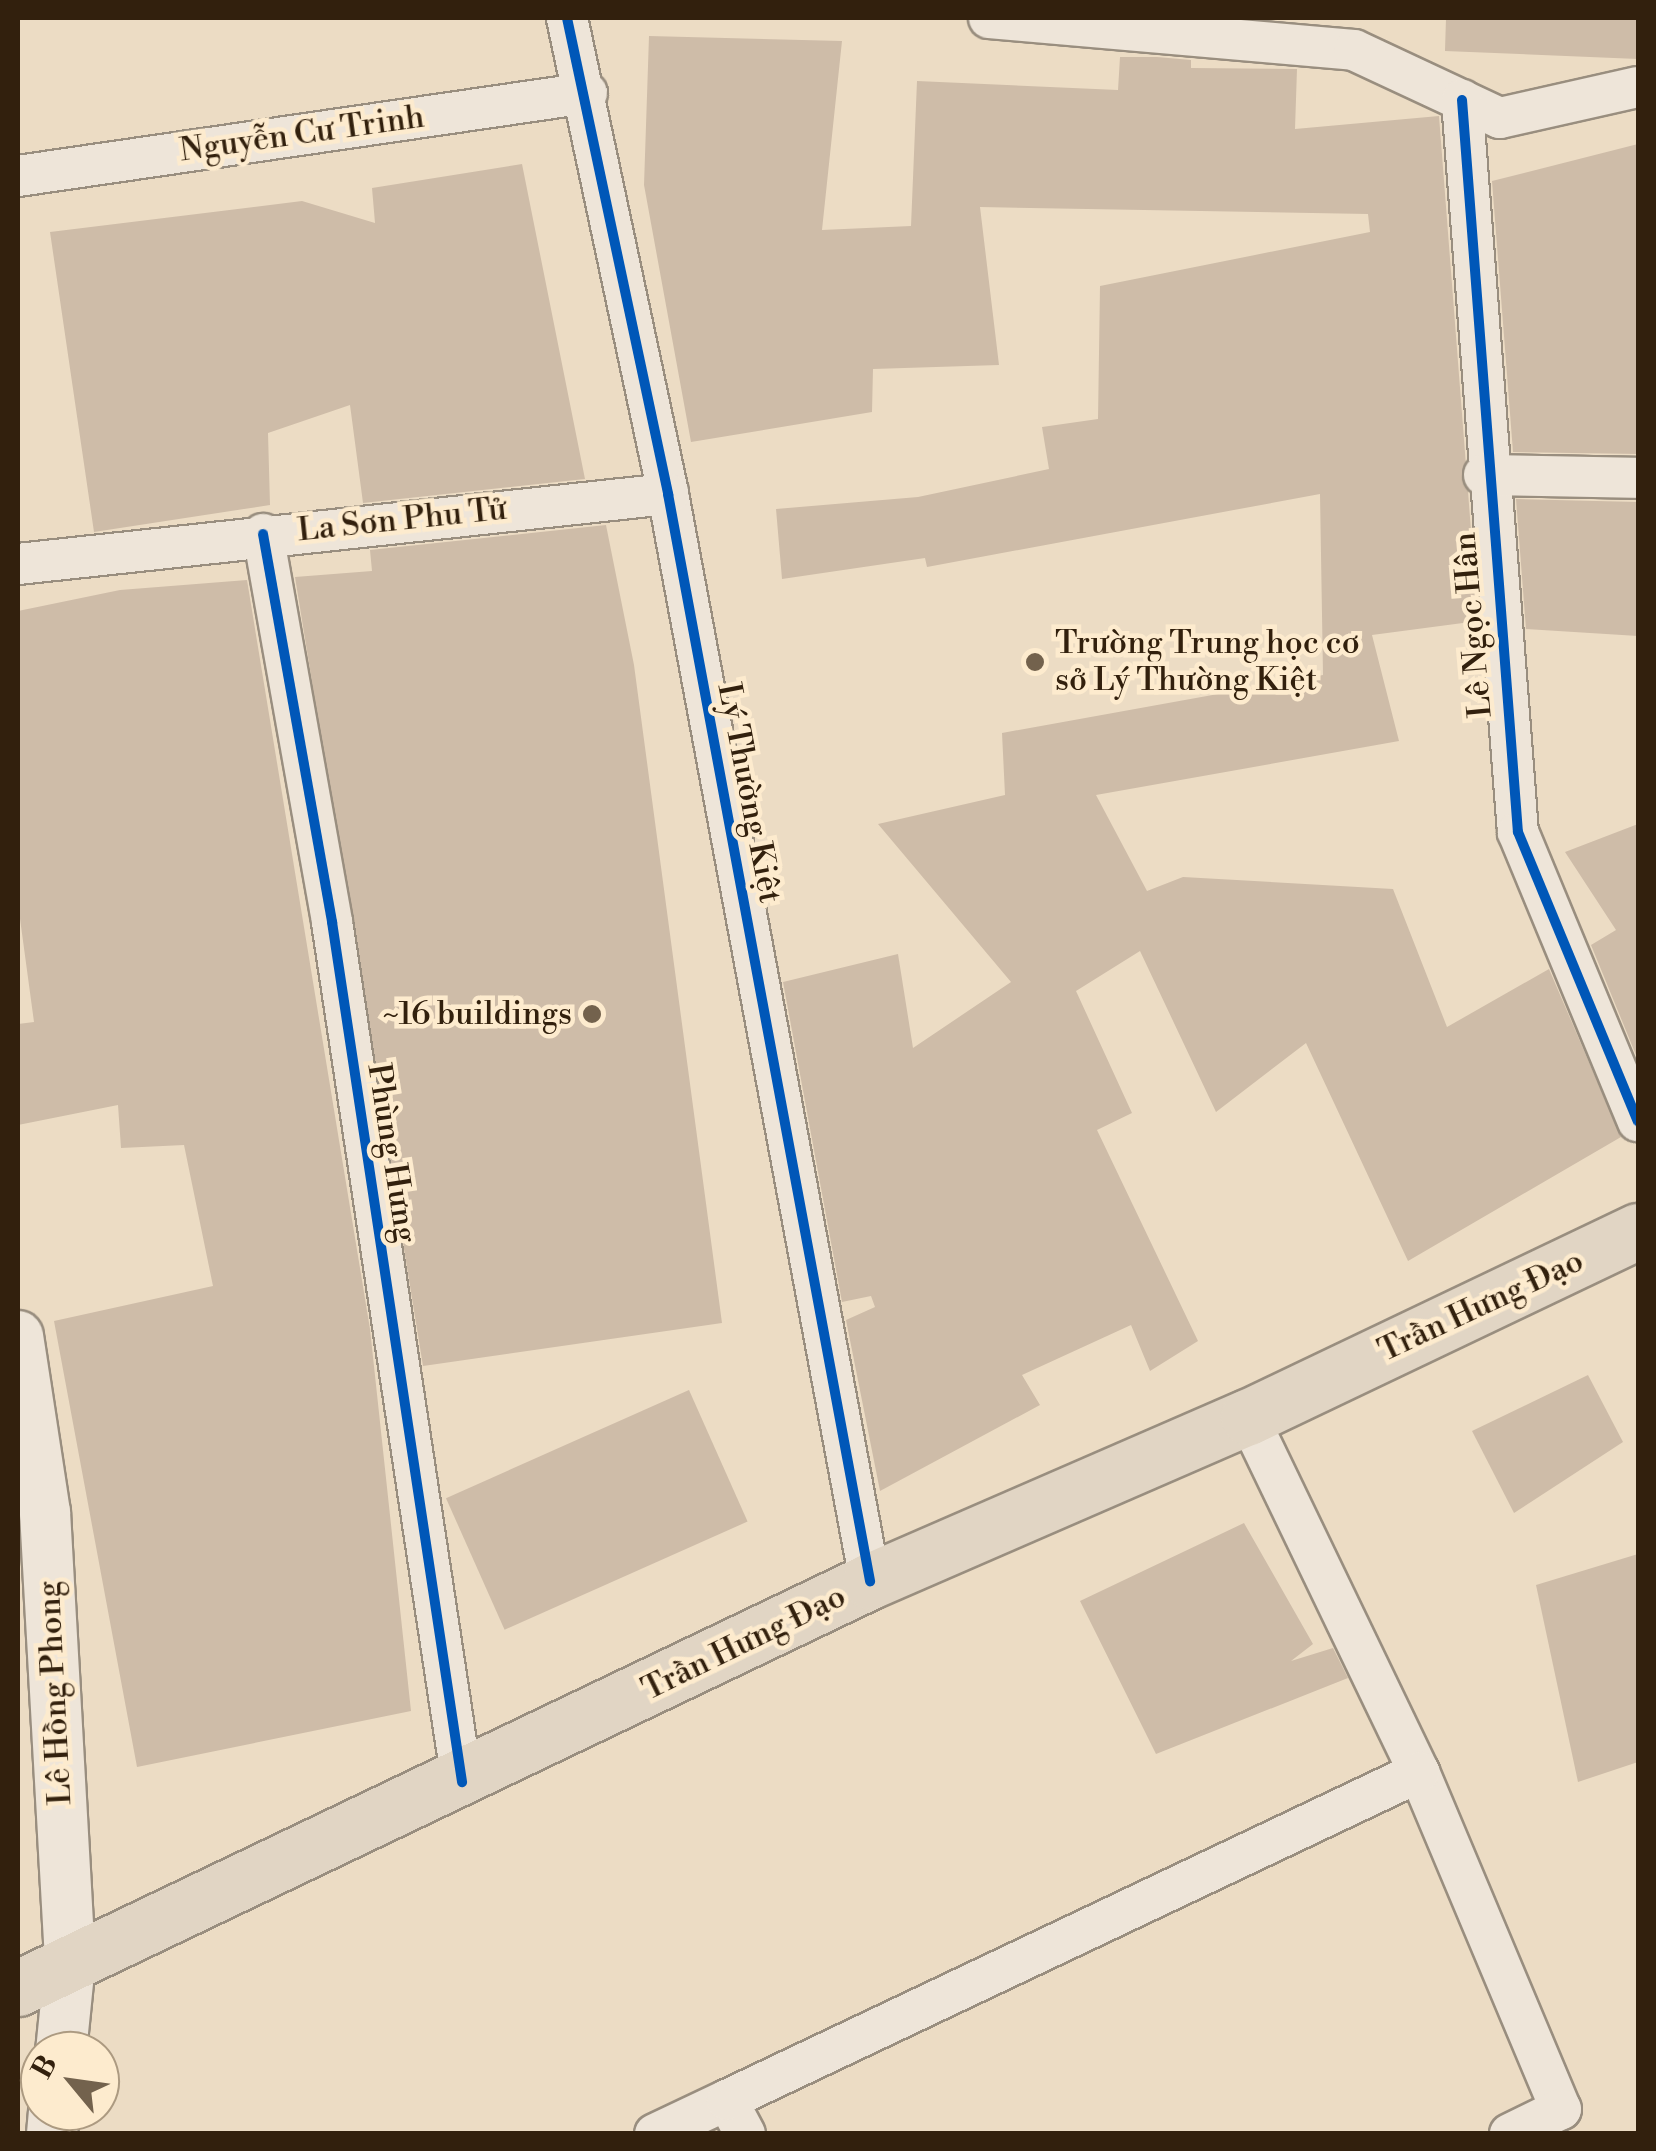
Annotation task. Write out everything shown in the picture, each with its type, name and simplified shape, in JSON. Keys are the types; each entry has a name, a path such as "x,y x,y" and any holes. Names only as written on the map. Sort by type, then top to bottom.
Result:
{"highway":[{"name":"Trần Hưng Đạo","path":"18,1988 462,1782 870,1581 1248,1417 1638,1231"}],"street":[{"name":"Lý Thường Kiệt","path":"567,18 587,92 668,494 870,1581"},
{"path":"990,18 1354,50 1500,118 1638,87"},
{"name":"Nguyễn Cư Trinh","path":"18,176 587,92"},
{"name":"Lê Ngọc Hân","path":"1462,100 1484,475 1518,832 1638,1121"},
{"path":"1484,475 1638,478"},
{"name":"La Sơn Phu Tử","path":"18,564 263,534 668,494"},
{"name":"Phùng Hưng","path":"263,534 332,922 462,1782"},
{"name":"Lê Hồng Phong","path":"18,1336 70,1963 63,2031"},
{"path":"1248,1417 1419,1772 1565,2122 1510,2134"},
{"path":"655,2134 736,2117 1419,1772"}],"building":[{"path":"1446,18 1638,18 1638,59 1445,51"},
{"path":"649,36 842,41 822,230 911,226 917,81 1118,90 1120,57 1157,57 1191,60 1191,68 1297,69 1295,129 1439,116 1478,621 1372,635 1399,741 1096,795 1147,891 1183,877 1393,889 1447,1027 1549,969 1621,1137 1408,1261 1306,1043 1216,1112 1140,951 1076,991 1132,1113 1097,1130 1198,1341 1150,1371 1131,1325 1022,1375 1040,1405 880,1491 846,1320 875,1307 871,1296 842,1302 783,982 898,954 913,1048 1011,982 878,824 1005,795 1002,733 1323,675 1320,494 927,567 925,558 782,579 776,509 918,497 1049,469 1042,427 1098,419 1100,286 1370,232 1368,214 980,207 999,365 873,369 872,412 691,442 644,185"},
{"path":"1638,144 1638,454 1513,452 1492,181"},
{"path":"522,164 585,479 363,503 350,405 268,433 270,505 94,532 50,232 302,201 375,223 372,188"},
{"path":"1516,499 1638,502 1638,636 1526,629"},
{"path":"606,525 634,665 722,1323 423,1366 295,577 372,571 370,550"},
{"path":"247,580 370,1329 411,1711 137,1767 54,1321 213,1286 184,1145 121,1148 118,1105 18,1125 18,1024 34,1022 18,904 18,611 120,590"},
{"path":"1638,824 1638,1060 1591,945 1616,930 1565,852"},
{"path":"1588,1375 1623,1442 1514,1513 1472,1431"},
{"path":"689,1390 748,1522 505,1630 446,1498"},
{"path":"1244,1523 1313,1644 1291,1661 1333,1648 1348,1678 1156,1754 1080,1601"},
{"path":"1638,1554 1638,1762 1578,1782 1536,1585"}],"cycle path":[{"path":"567,18 668,494 870,1581"},
{"path":"1462,100 1518,832 1638,1121"},
{"path":"263,534 332,922 462,1782"}],"place":[{"name":"Trường Trung học cơ sở Lý Thường Kiệt","path":"1035,662"},
{"name":"~16 buildings","path":"592,1014"}]}
